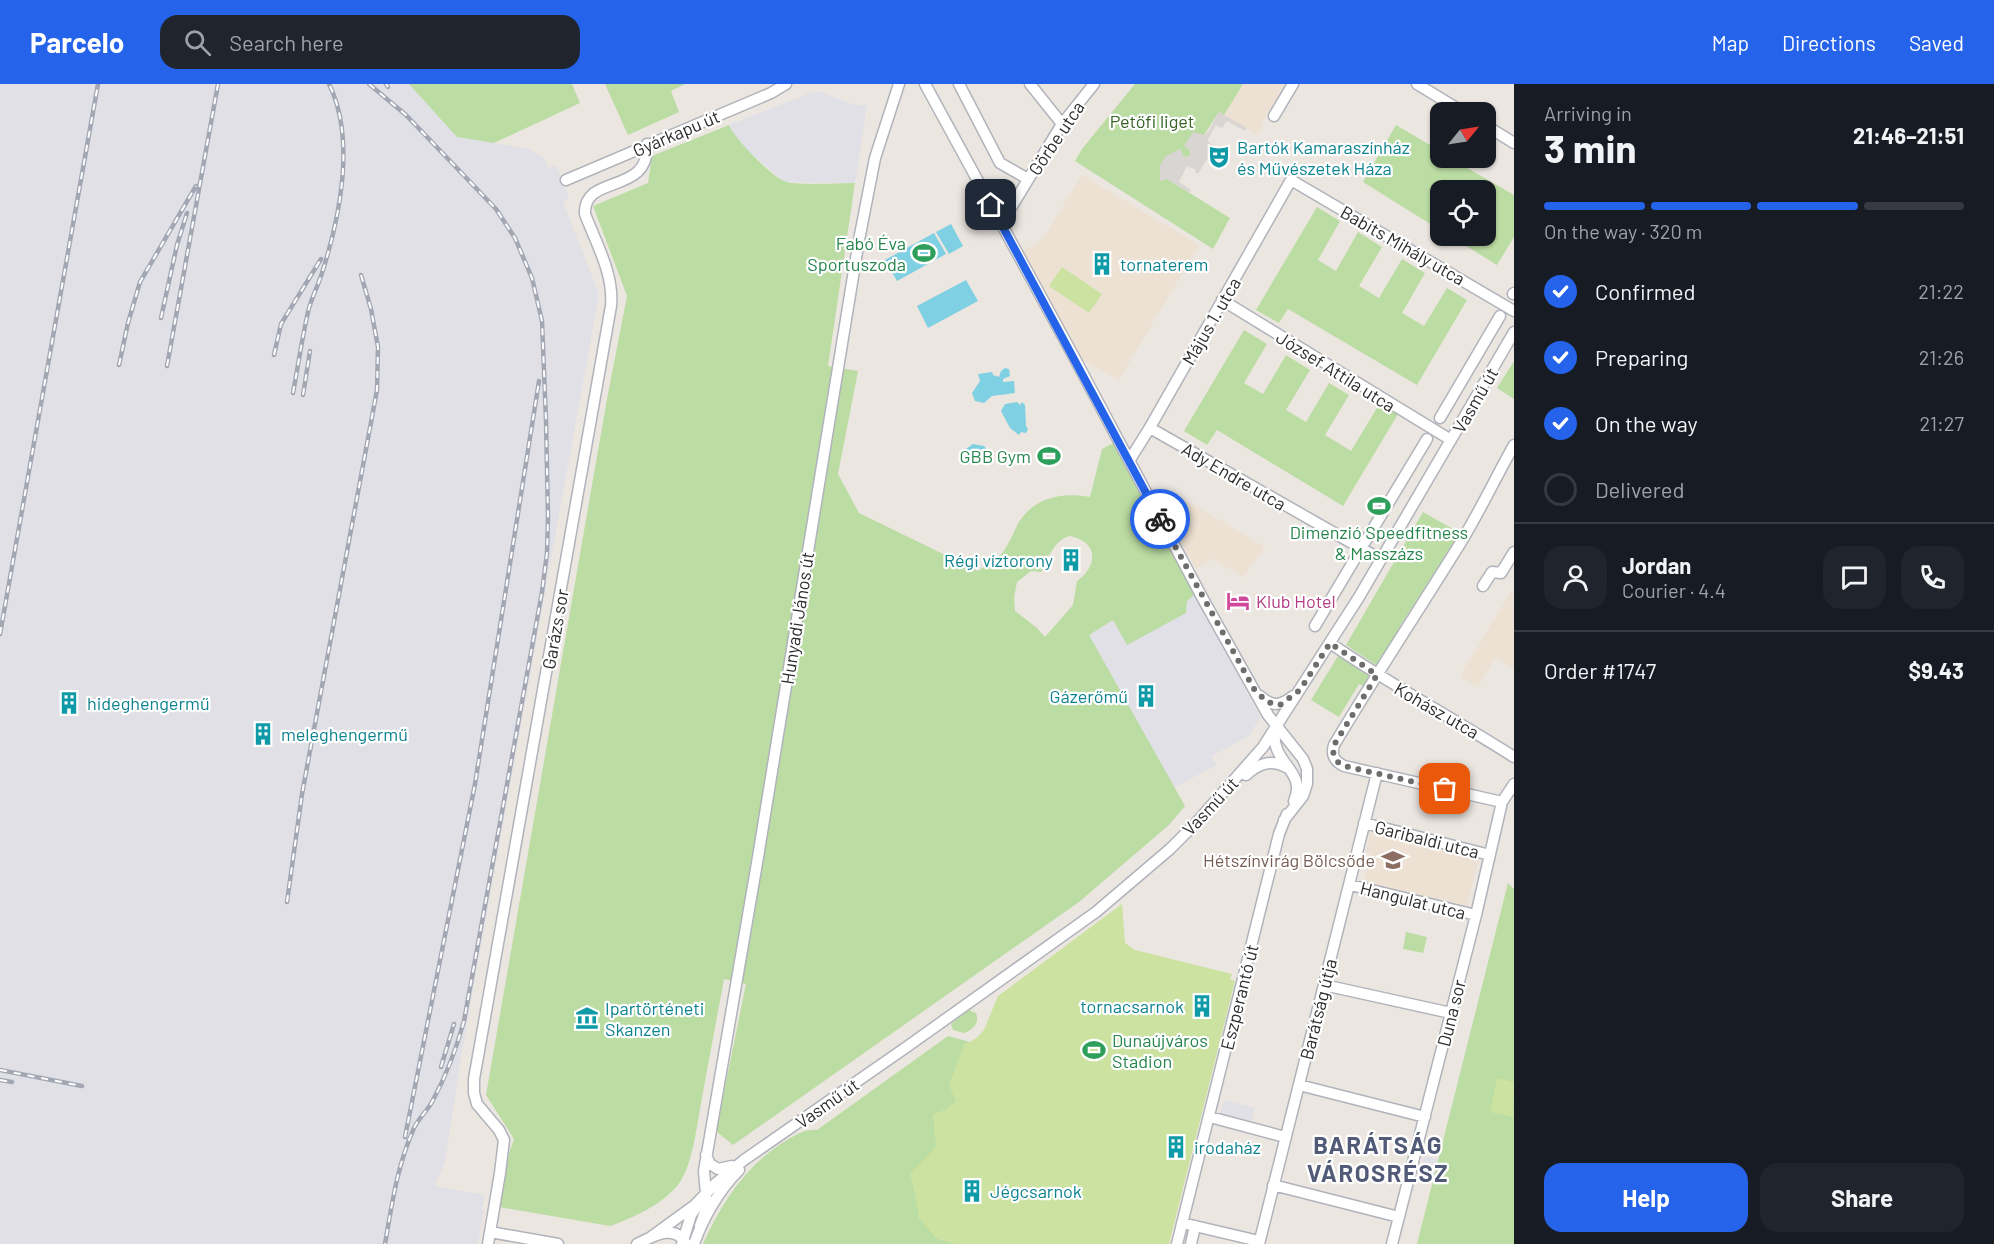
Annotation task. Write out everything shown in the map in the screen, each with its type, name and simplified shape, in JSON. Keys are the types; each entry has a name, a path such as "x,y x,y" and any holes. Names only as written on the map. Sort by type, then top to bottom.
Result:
{"street":[{"name":"Gyárkapu út","path":"566,180 771,93 786,84"},
{"name":"Hunyadi János út","path":"705,1193 706,1155 757,863 861,224 875,158 899,84"},
{"path":"925,84 1276,727"},
{"path":"959,84 1000,163 1028,179"},
{"path":"1030,84 1062,124"},
{"name":"Görbe utca","path":"1001,224 1062,124 1094,84"},
{"path":"1274,116 1293,84"},
{"path":"1417,84 1447,102"},
{"path":"1496,132 1514,143"},
{"name":"Garázs sor","path":"490,1232 504,1140 499,1130 477,1104 474,1079 611,306 610,279 585,214 586,203 593,193 639,173 644,165 647,144"},
{"name":"Babits Mihály utca","path":"1291,180 1514,311"},
{"name":"Május 1. utca","path":"1129,461 1291,180"},
{"name":"József Attila utca","path":"1222,300 1450,440"},
{"name":"Vasmű út","path":"1440,418 1500,316"},
{"name":"Vasmű út","path":"763,1147 1096,912 1170,849 1221,796 1263,747 1330,643 1514,332"},
{"name":"Ady Endre utca","path":"1150,428 1380,559"},
{"name":"Vasmű út","path":"1365,542 1427,439"},
{"path":"1502,801 1344,766 1334,759 1332,752 1334,745 1462,540 1514,446"},
{"path":"1483,586 1492,572 1501,573 1514,552"},
{"path":"1315,626 1356,557"},
{"name":"Kohász utca","path":"1330,643 1377,675 1514,757"},
{"path":"1254,689 1267,702 1274,705 1285,703 1300,690"},
{"name":"Eszperantó út","path":"1178,1244 1279,834 1298,791 1296,779 1277,752 1274,742 1276,727"},
{"name":"Eszperantó út","path":"1276,727 1298,751 1307,769 1307,784 1303,796 1284,820"},
{"path":"1221,796 1262,763 1280,764 1288,768"},
{"name":"Barátság útja","path":"1259,1243 1377,773"},
{"name":"Duna sor","path":"1392,1244 1476,915 1502,801 1514,784"},
{"name":"Garibaldi utca","path":"1364,823 1490,855"},
{"name":"Hangulat utca","path":"1350,885 1476,915"},
{"path":"1324,985 1451,1014"},
{"path":"1299,1085 1425,1118"},
{"path":"1210,1117 1285,1137"},
{"path":"637,1244 687,1212 705,1193 763,1147"},
{"path":"700,1226 732,1176 763,1147"},
{"path":"706,1155 710,1164 718,1169 744,1160"},
{"path":"1273,1185 1399,1217"},
{"path":"694,1244 707,1206 705,1193"},
{"path":"651,1237 671,1232 684,1242 691,1215 705,1193"},
{"path":"1182,1223 1259,1243"},
{"path":"1191,1244 1195,1226"},
{"path":"488,1244 490,1232 558,1244"}],"shaded area":[{"path":"0,84 409,84 457,137 528,149 544,157 548,168 556,165 569,198 563,202 599,294 462,1051 445,1162 435,1186 484,1195 482,1209 484,1210 478,1244 0,1244"},
{"path":"1243,84 1285,84 1258,135 1224,115"},
{"path":"813,92 821,92 854,105 867,106 855,183 784,182 747,150 732,133 729,125"},
{"path":"1219,112 1247,128 1245,131 1227,121 1222,128 1216,125 1207,141 1215,146 1198,174 1196,170 1187,166 1179,182 1191,190 1189,193 1167,179 1160,181 1160,165 1166,156 1180,149 1184,157 1190,156 1190,151 1184,146 1185,144 1193,132 1204,135 1208,132"},
{"path":"1082,175 1199,245 1119,380 1082,360 1023,251 1043,239"},
{"path":"1182,498 1265,547 1243,577 1214,559 1196,569 1163,508"},
{"path":"1513,588 1514,669 1495,658 1478,687 1460,676"},
{"path":"1195,594 1260,717 1250,735 1212,756 1216,765 1174,788 1088,635 1114,620 1127,644"},
{"path":"1372,827 1480,854 1466,910 1363,884 1371,853 1366,851"},
{"path":"1224,1100 1255,1108 1250,1126 1219,1118"},
{"path":"1424,1156 1440,1160 1435,1179 1420,1176"}],"green space":[{"path":"409,84 572,84 580,103 494,143 457,137"},
{"path":"605,84 685,84 671,91 679,112 628,135"},
{"name":"Petőfi liget","path":"1135,84 1243,84 1224,115 1219,112 1204,135 1198,135 1190,156 1181,155 1167,179 1230,218 1213,249 1075,161 1082,149"},
{"path":"729,125 753,156 784,181 807,184 855,183 828,366 858,371 838,474 859,513 978,571 1004,551 1019,522 1033,507 1059,496 1090,497 1102,449 1115,442 1195,594 1187,601 1186,613 1127,645 1113,620 1089,635 1185,806 1169,825 1079,902 733,1145 716,1131 746,984 724,979 694,1144 687,1168 677,1186 655,1205 610,1226 499,1207 508,1156 514,1139 486,1095 627,296 593,206 648,183 652,156","holes":["1070,536 1079,539 1090,549 1092,562 1077,581 1073,605 1045,637 1015,611 1014,597 1017,582 1031,571 1041,572 1043,569 1041,564 1060,541"]},
{"path":"1396,125 1430,145 1430,168 1467,168 1488,180 1430,180 1430,224 1363,182"},
{"path":"1496,185 1514,195 1514,237 1497,265 1466,246 1496,246"},
{"path":"1317,207 1340,221 1318,260 1336,271 1358,232 1382,247 1359,286 1379,298 1402,259 1425,273 1402,313 1424,326 1447,288 1467,300 1417,385 1288,309 1279,323 1256,310"},
{"path":"1062,267 1102,294 1089,313 1049,286"},
{"path":"1244,330 1267,344 1244,383 1263,394 1286,355 1310,370 1286,410 1306,422 1329,383 1349,395 1325,435 1351,451 1380,403 1398,414 1343,506 1217,430 1207,445 1184,431"},
{"path":"1514,361 1514,399 1497,388"},
{"path":"1423,512 1460,533 1400,626 1404,629 1379,667 1346,645"},
{"path":"1338,656 1369,676 1363,686 1359,684 1339,717 1311,700"},
{"path":"1508,883 1514,889 1514,1244 1417,1244"},
{"path":"1122,904 1125,943 1135,950 1232,974 1230,979 1235,981 1169,1244 956,1244 936,1238 918,1217 910,1174 936,1147 933,1114 945,1110 956,1102 949,1085 964,1045 984,1030 998,996"},
{"path":"1406,932 1427,937 1423,953 1403,949"},
{"path":"969,1010 976,1013 975,1026 964,1033 953,1030 951,1024"},
{"path":"948,1036 970,1042 964,1045 956,1102 945,1110 936,1147 936,1238 956,1244 703,1244 727,1199 760,1160 787,1140 805,1131 817,1130"},
{"path":"1497,1078 1514,1082 1513,1117 1490,1112"}],"water":[{"path":"951,224 963,246 949,254 936,232"},
{"path":"934,233 946,254 897,281 885,260"},
{"path":"966,280 978,301 928,328 917,306"},
{"path":"1005,368 1009,369 1010,376 1003,379 1003,382 1014,381 1015,393 992,396 984,403 975,401 972,393 980,381 978,374 992,372 993,375 999,377"},
{"path":"1017,402 1025,405 1028,429 1026,433 1021,432 1019,435 1010,428 1001,411 1005,404"},
{"path":"973,444 984,446 990,453 984,454 981,449 975,456 970,454 966,449"}],"railway":[{"path":"0,634 98,84"},
{"path":"167,366 218,84"},
{"path":"293,393 308,312 329,251 342,178 342,129 329,84"},
{"path":"369,84 406,115 496,209 515,238 532,278 542,321 548,517 547,553 542,592 464,1021 442,1082 408,1142 396,1185 385,1244"},
{"path":"119,365 140,282 196,186"},
{"path":"161,318 177,245 187,213"},
{"path":"274,355 281,324 321,259"},
{"path":"287,902 302,794 377,390 378,347 371,309 361,275"},
{"path":"303,395 310,351"},
{"path":"405,1137 475,784 539,381"},
{"path":"441,1067 454,1024"},
{"path":"0,1070 82,1086"},
{"path":"0,1080 12,1082"}],"way so far":[{"path":"1160,519 1254,689 1267,702 1280,705 1300,690 1330,643 1377,675 1334,745 1332,752 1334,759 1344,766 1445,789"}],"place":[{"name":"Bartók Kamaraszínház és Művészetek Háza","path":"1219,157"},
{"name":"Fabó Éva Sportuszoda","path":"924,253"},
{"name":"tornaterem","path":"1102,264"},
{"name":"GBB Gym","path":"1049,456"},
{"name":"Dimenzió Speedfitness & Masszázs","path":"1379,506"},
{"name":"Régi víztorony","path":"1071,560"},
{"name":"Klub Hotel","path":"1238,601"},
{"name":"Gázerőmű","path":"1146,696"},
{"name":"hideghengermű","path":"69,703"},
{"name":"meleghengermű","path":"263,734"},
{"name":"Hétszínvirág Bölcsőde","path":"1393,860"},
{"name":"tornacsarnok","path":"1202,1006"},
{"name":"Ipartörténeti Skanzen","path":"587,1018"},
{"name":"Dunaújváros Stadion","path":"1094,1050"},
{"name":"irodaház","path":"1176,1147"},
{"name":"Jégcsarnok","path":"972,1191"}],"district":[{"name":"BARÁTSÁG VÁROSRÉSZ","path":"1378,1158"}],"route":[{"path":"991,205 1160,519"}]}
